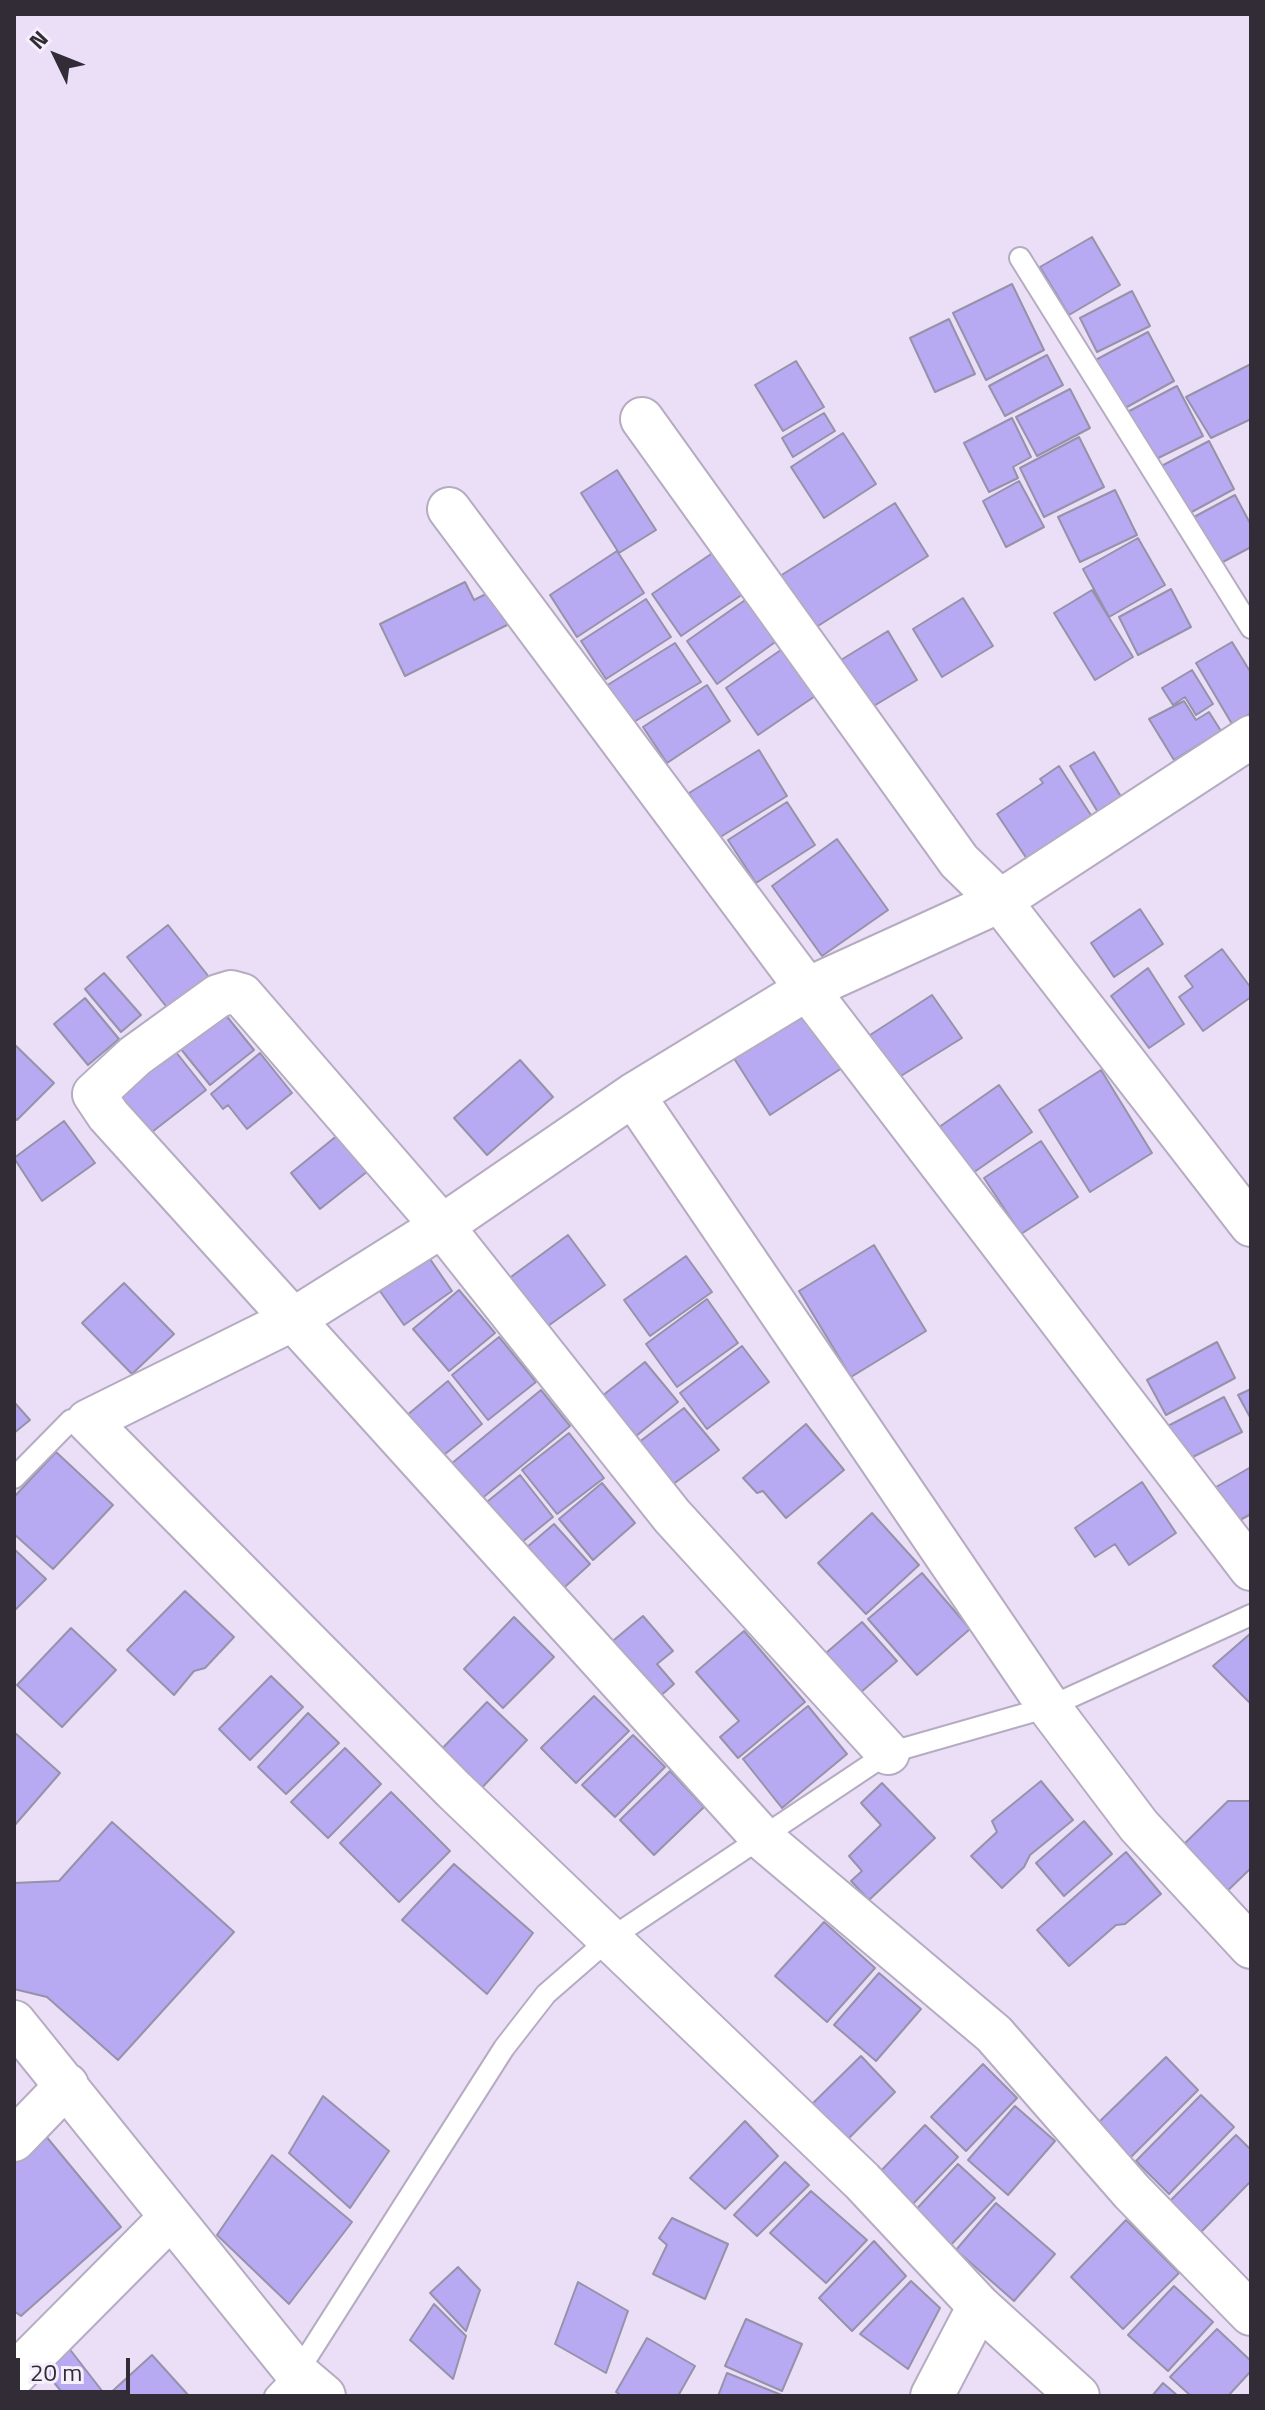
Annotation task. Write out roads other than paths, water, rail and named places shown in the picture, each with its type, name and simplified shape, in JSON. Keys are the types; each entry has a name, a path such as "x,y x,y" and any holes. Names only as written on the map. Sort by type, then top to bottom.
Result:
{"street":[{"path":"642,419 959,861 1000,901 1251,1225"},
{"path":"449,509 807,989 1251,1569"},
{"path":"1078,2396 979,2306 862,2181 608,1940 88,1421 294,1319 442,1226 633,1095 807,989 1000,901 1251,737"},
{"path":"888,1753 672,1516 442,1226 242,995 231,992 218,996 135,1056 94,1094 108,1115 763,1839 994,2034 1132,2192 1251,2314"},
{"path":"633,1095 1049,1707 1139,1826 1251,1947"},
{"path":"14,2022 67,2085 299,2388"},
{"path":"14,2140 67,2085"},
{"path":"14,2375 170,2218"},
{"path":"932,2396 979,2306"}],"lane":[{"path":"1020,258 1251,628"},
{"path":"14,1478 71,1420 88,1421"},
{"path":"299,2388 504,2048 546,1994 608,1940 888,1753 1049,1707 1251,1615"}]}
